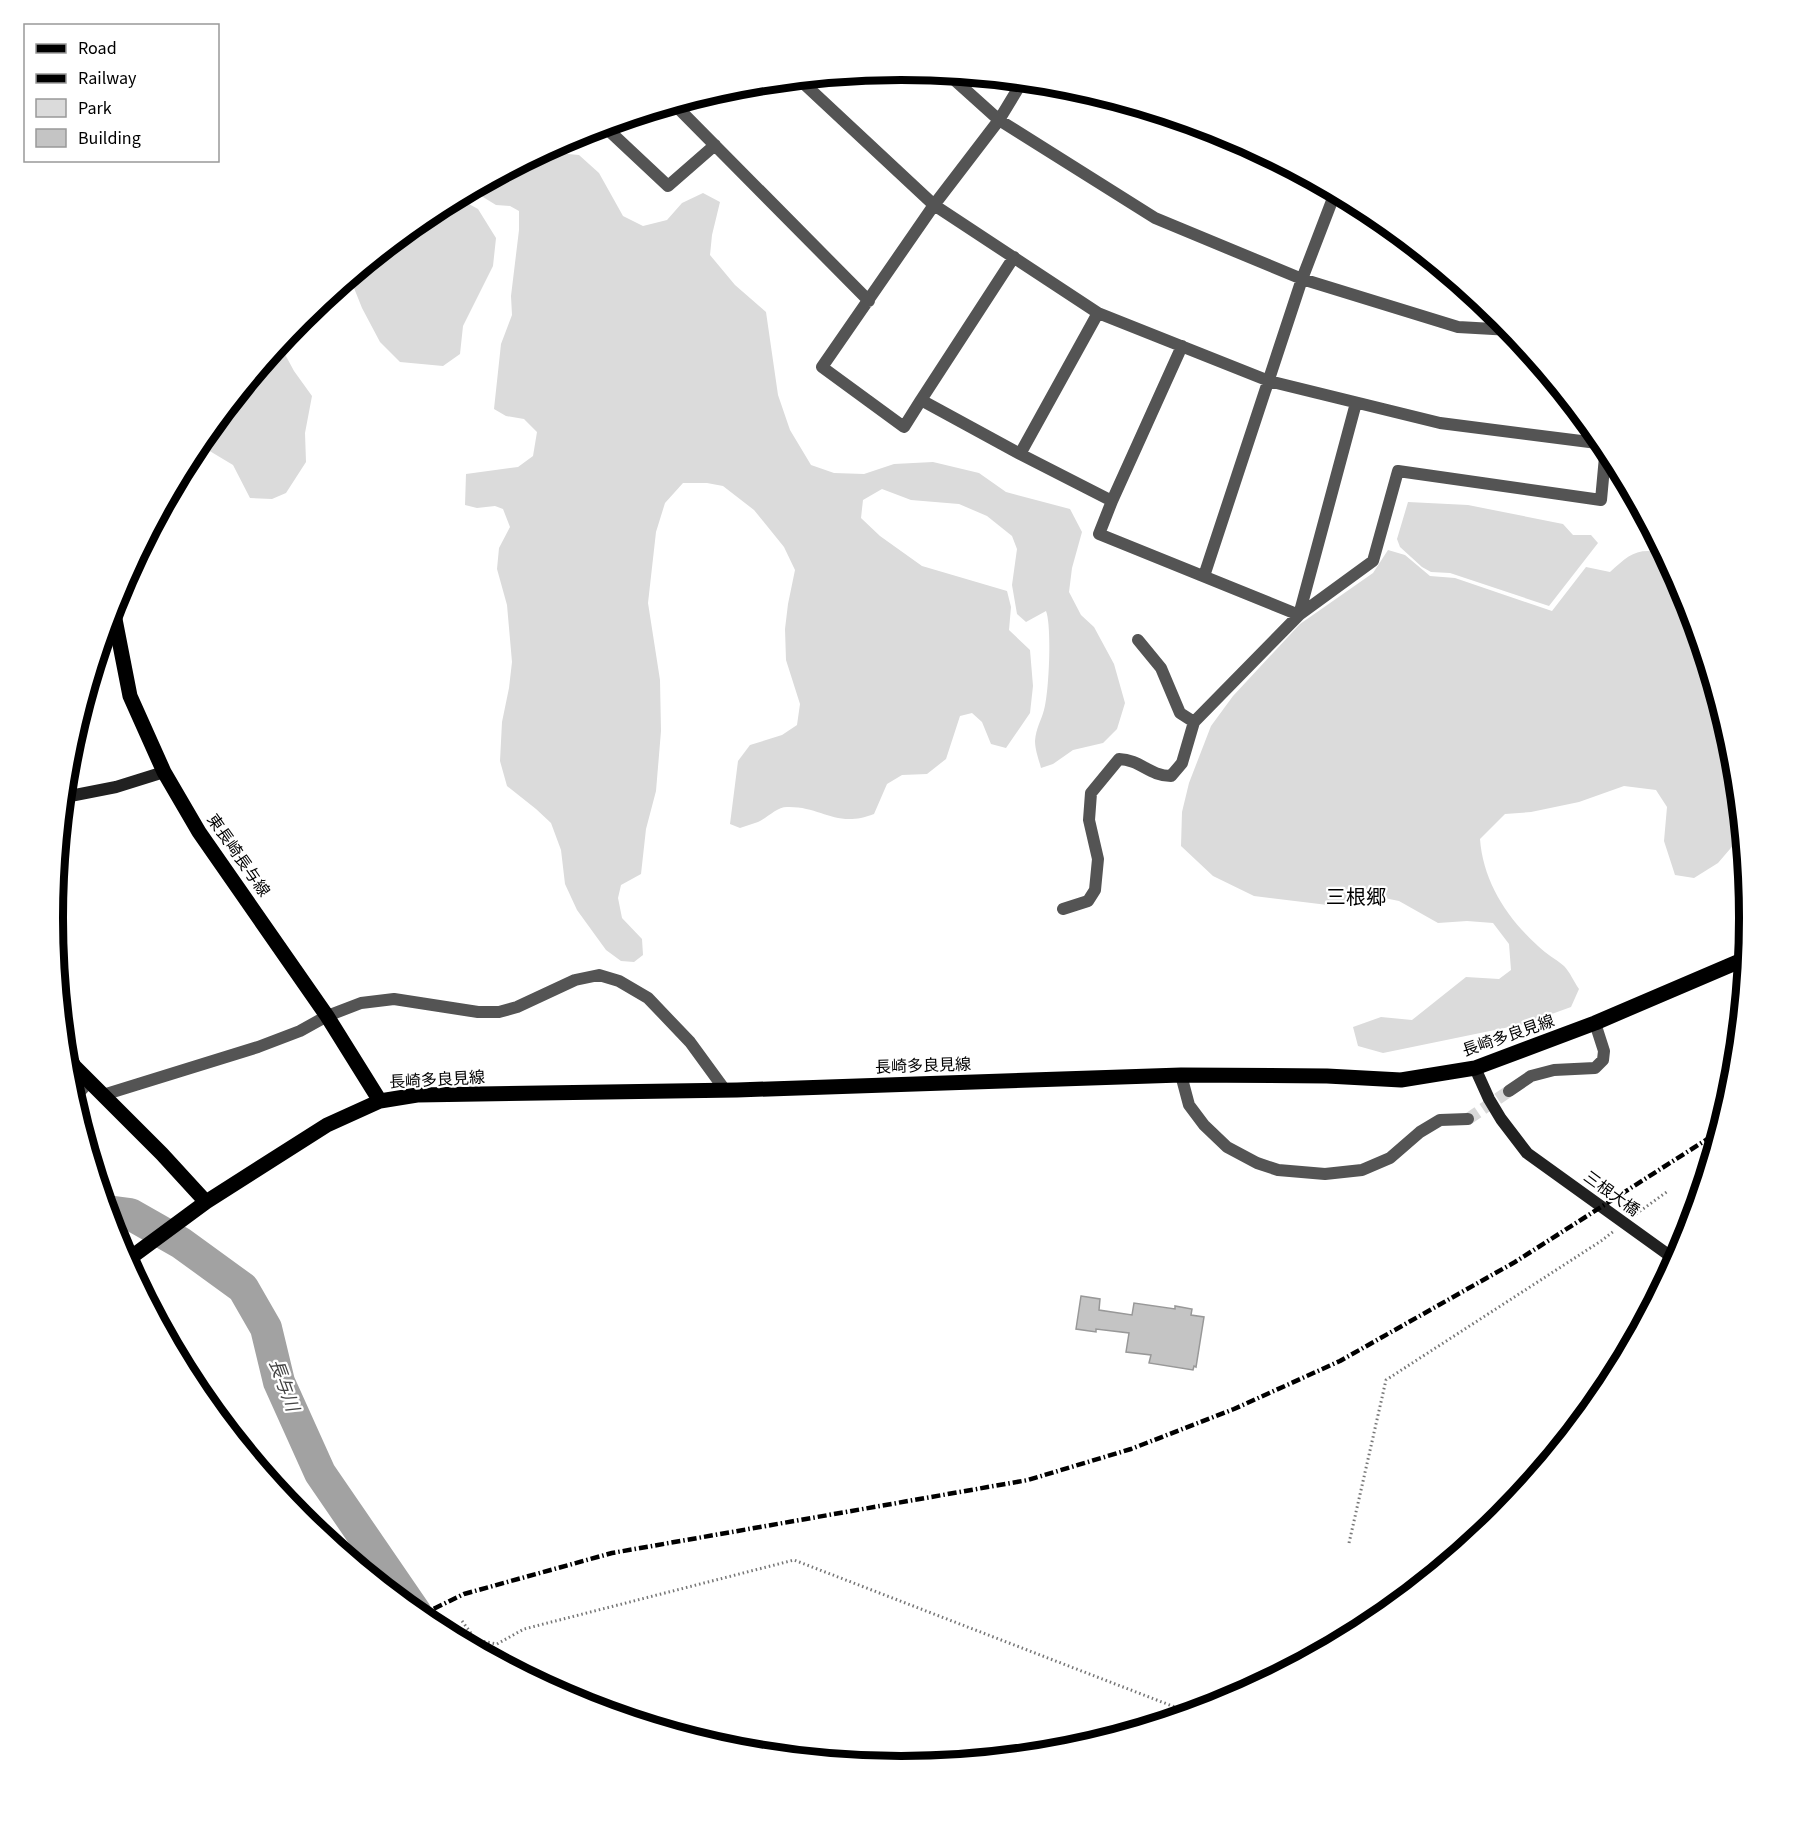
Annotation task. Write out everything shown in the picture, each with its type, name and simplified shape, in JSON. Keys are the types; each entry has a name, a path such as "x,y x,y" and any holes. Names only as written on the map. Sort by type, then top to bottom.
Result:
{"main road":[{"name":"東長崎長与線","path":"116,627 130,696 164,772 199,831 327,1016 380,1101"},
{"name":"長崎多良見線","path":"134,1255 206,1203 327,1125 380,1101 417,1095 725,1090 1181,1075 1327,1076 1401,1080 1475,1068 1595,1023 1738,962"},
{"path":"77,1068 162,1154 206,1203"}],"street":[{"path":"957,82 999,120 1155,218 1302,279 1458,327 1497,329"},
{"path":"807,86 934,205 1098,313 1269,381 1440,423 1592,443"},
{"path":"1014,257 904,427 822,367 934,205 999,120 1018,89"},
{"path":"680,110 869,301"},
{"path":"611,133 668,186 715,145"},
{"path":"1204,576 1302,279 1332,200"},
{"path":"1020,454 1098,313"},
{"path":"1182,346 1099,534 1299,615"},
{"path":"921,400 1112,501"},
{"path":"1299,615 1356,403"},
{"path":"1063,909 1088,901 1095,891 1098,859 1089,820 1091,793 1119,759 1131,759 1159,776 1170,776 1182,763 1194,723 1299,615 1373,561 1398,471 1600,500 1604,460"},
{"path":"1138,640 1161,668 1180,713 1194,723"},
{"path":"72,795 116,787 164,772"},
{"path":"103,1095 258,1047 361,1003 394,999 478,1012 499,1012 517,1007 575,980 599,975 619,981 648,998 690,1042 725,1090"},
{"path":"1509,1091 1531,1076 1554,1070 1595,1068 1603,1060 1604,1051 1595,1023"},
{"name":"三根大橋","path":"1475,1068 1489,1100 1527,1153 1669,1255"},
{"path":"1181,1075 1189,1105 1204,1125 1227,1147 1257,1163 1278,1170 1325,1174 1362,1170 1390,1158 1420,1131 1440,1120 1468,1119"},
{"path":"81,1090 90,1081"}],"path":[{"path":"1636,1214 1668,1191"},
{"path":"1349,1543 1386,1380 1619,1228"},
{"path":"462,1621 476,1640 497,1644 524,1629 794,1560 1181,1709"}],"green space":[{"path":"561,153 579,155 599,173 623,216 643,226 667,220 682,203 703,193 720,202 710,255 735,285 766,312 778,395 790,430 811,465 834,473 864,474 894,464 933,462 979,473 1006,492 1070,509 1082,532 1072,568 1069,592 1081,615 1094,627 1114,664 1125,703 1117,729 1103,743 1073,750 1053,764 1041,768 1035,741 1047,689 1048,619 1046,611 1026,622 1017,614 1012,585 1017,549 1012,536 987,516 959,504 911,500 882,489 863,500 861,518 880,536 922,566 1007,591 1011,607 1009,630 1030,650 1033,686 1030,713 1006,748 991,744 982,722 972,713 960,716 946,759 927,774 902,775 887,784 874,814 849,819 799,808 783,807 758,822 740,828 730,824 738,761 750,745 782,735 797,725 800,704 786,660 785,629 795,570 784,547 754,510 723,486 683,483 665,503 656,532 648,603 660,680 661,731 656,791 646,829 641,874 621,885 618,898 622,918 642,939 643,955 634,962 621,961 606,950 577,910 565,884 561,850 551,823 507,786 500,761 502,722 512,662 507,605 497,569 499,548 510,527 503,509 495,506 477,508 465,505 466,474 518,467 533,456 537,432 524,419 506,416 494,409 501,344 512,315 511,296 519,230 519,211 510,206 496,205 479,195"},
{"path":"467,203 478,209 496,238 493,266 463,326 460,354 443,366 400,362 380,342 353,286 391,254"},
{"path":"284,352 312,396 305,433 306,462 286,493 272,499 250,498 233,465 207,449 236,409"},
{"path":"1408,502 1468,505 1563,524 1573,535 1591,535 1598,543 1549,606 1450,573 1431,572 1422,567 1400,547 1397,539"},
{"path":"1388,550 1405,555 1430,576 1455,578 1552,611 1586,567 1610,572 1634,554 1655,551 1696,649 1711,702 1724,755 1736,842 1718,863 1694,878 1675,875 1664,841 1667,807 1656,790 1624,786 1579,802 1531,812 1505,814 1480,839 1486,870 1498,898 1516,923 1570,974 1579,989 1571,1007 1524,1024 1383,1053 1358,1046 1353,1027 1381,1017 1412,1020 1466,977 1499,979 1511,970 1509,944 1493,923 1467,921 1438,923 1399,901 1360,893 1336,906 1254,896 1213,876 1181,846 1182,812 1189,783 1211,726 1233,696 1300,624 1373,573"}],"building":[{"path":"1081,1296 1100,1299 1099,1310 1132,1315 1134,1303 1192,1309 1191,1315 1204,1317 1196,1367 1194,1366 1193,1370 1149,1363 1151,1355 1126,1352 1129,1333 1076,1329"}],"waterway":[{"name":"長与川","path":"116,1212 130,1214 181,1243 243,1288 266,1328 279,1382 320,1473 401,1591"}],"tunnel":[{"path":"1468,1119 1509,1091"}],"railway":[{"path":"429,1611 464,1594 612,1553 1028,1480 1131,1449 1234,1409 1340,1361 1515,1262 1711,1137"}],"district":[{"name":"三根郷","path":"1356,897"}]}
